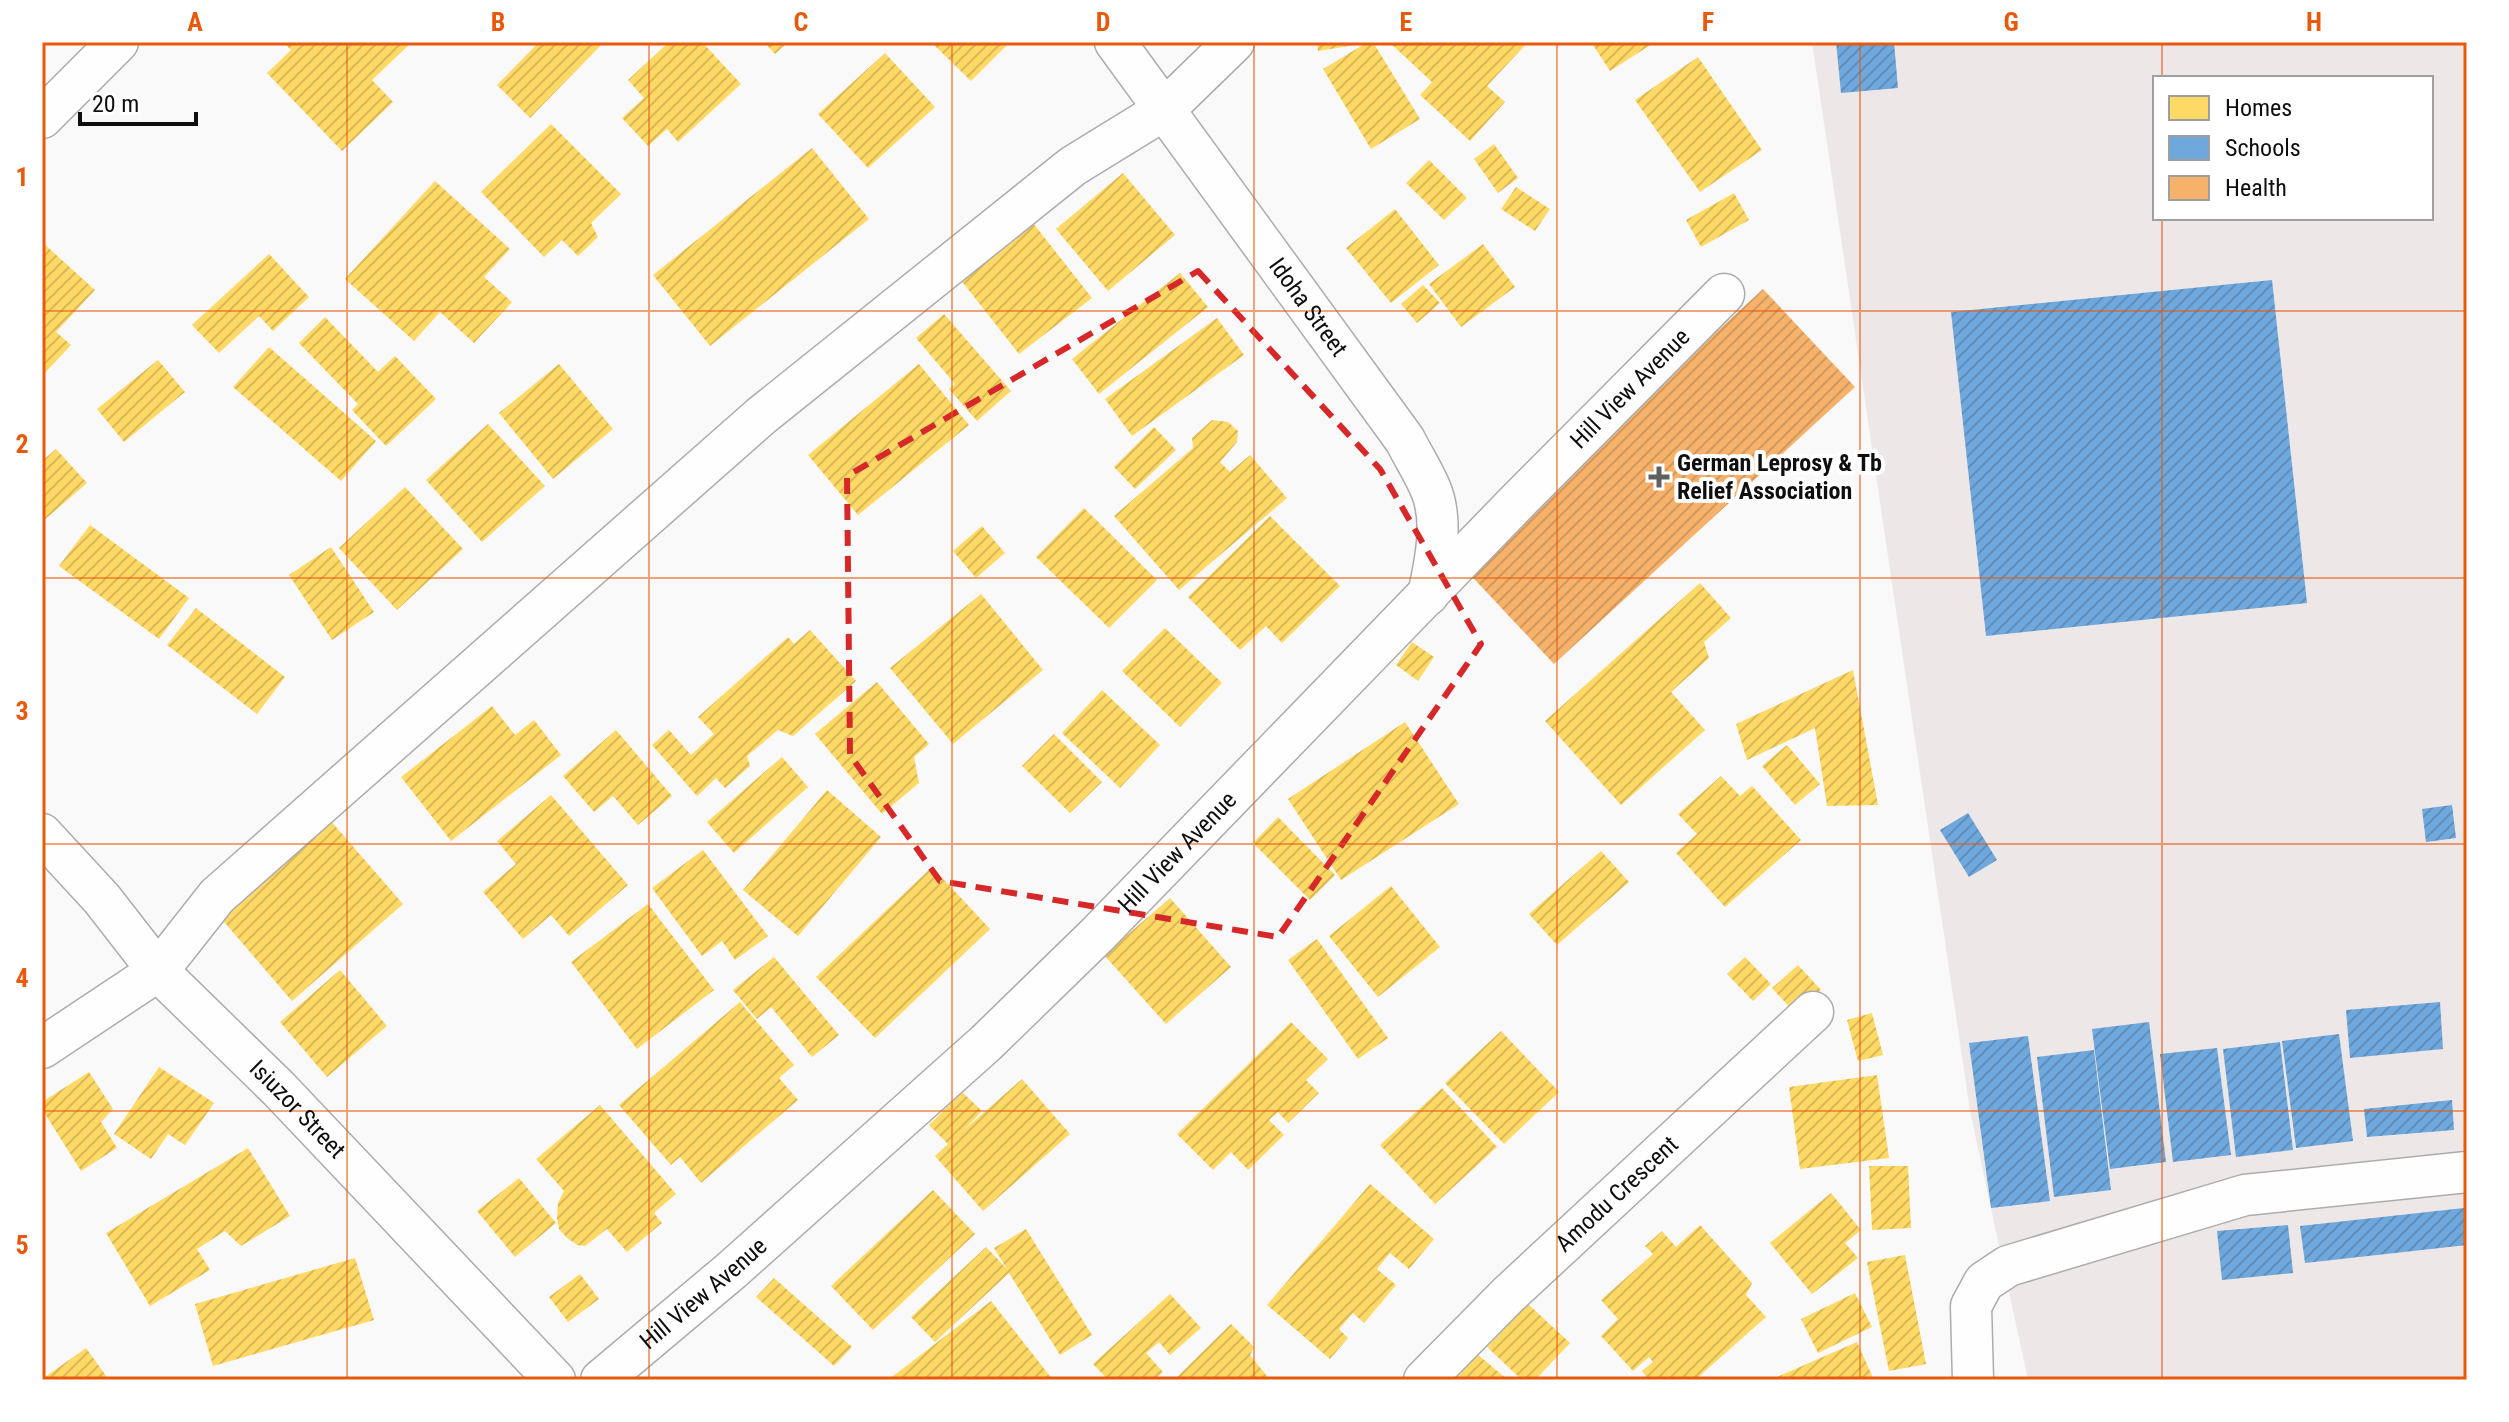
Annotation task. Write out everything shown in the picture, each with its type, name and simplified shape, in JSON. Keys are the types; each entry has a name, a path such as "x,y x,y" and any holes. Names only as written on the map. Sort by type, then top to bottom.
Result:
{"street":[{"path":"42,118 118,42"},
{"name":"Idoha Street","path":"1115,42 1405,440 1432,492 1435,561 1428,595"},
{"path":"42,1048 158,971 217,896 761,416 1073,166 1164,110 1234,42"},
{"name":"Hill View Avenue","path":"601,1380 732,1270 986,1043 1097,935 1724,294"},
{"name":"Isiuzor Street","path":"42,834 102,899 158,971 279,1089 555,1380"},
{"name":"Amodu Crescent","path":"1424,1380 1508,1295 1813,1012"},
{"path":"1973,1380 1971,1306 1984,1282 2008,1266 2245,1195 2467,1172"}],"highlighted area":[{"path":"1198,271 1380,469 1481,644 1278,937 940,881 850,755 847,476"}],"shaded area":[{"path":"1812,42 2467,42 2467,1380 2028,1380 1970,1111"}],"building: Homes":[{"path":"283,42 410,44 372,80 393,102 342,151 267,73 291,50"},
{"path":"539,42 604,42 530,118 497,85"},
{"path":"669,42 702,42 741,84 678,142 667,129 648,146 622,118 644,98 628,80"},
{"path":"764,42 788,42 775,54"},
{"path":"931,42 1010,42 971,81"},
{"path":"1317,42 1361,42 1361,44 1318,51"},
{"path":"1373,42 1420,119 1371,149 1323,69"},
{"path":"1389,42 1528,42 1487,86 1505,102 1470,141 1420,95 1432,82"},
{"path":"1591,42 1655,42 1610,71"},
{"path":"885,53 935,107 868,168 818,114"},
{"path":"1698,57 1762,150 1700,192 1635,100"},
{"path":"551,124 621,194 591,223 598,237 578,256 562,240 544,257 481,192"},
{"path":"1494,144 1518,178 1498,193 1474,159"},
{"path":"812,148 869,219 710,346 653,275"},
{"path":"1429,160 1467,198 1444,220 1406,183"},
{"path":"1123,173 1175,235 1108,291 1056,229"},
{"path":"435,181 510,249 484,277 512,302 474,343 440,312 414,341 345,279"},
{"path":"1516,187 1550,209 1535,231 1501,209"},
{"path":"1734,193 1749,220 1701,247 1686,220"},
{"path":"1395,209 1439,265 1391,303 1346,248"},
{"path":"1033,223 1092,298 1019,354 960,279"},
{"path":"42,242 95,290 56,332 71,345 42,376"},
{"path":"1483,244 1515,287 1461,327 1429,284"},
{"path":"269,254 309,297 273,331 259,316 219,353 192,325"},
{"path":"1180,273 1208,307 1099,394 1072,359"},
{"path":"1423,285 1440,303 1417,323 1401,304"},
{"path":"944,314 1011,391 977,421 949,389 955,384 916,338"},
{"path":"325,317 378,372 395,356 436,399 386,446 352,410 358,404 299,343"},
{"path":"1217,318 1244,355 1132,436 1105,399"},
{"path":"269,347 376,441 341,481 233,387"},
{"path":"158,360 185,392 124,442 97,409"},
{"path":"559,364 613,429 553,479 499,413"},
{"path":"919,364 969,425 858,515 808,455"},
{"path":"1212,420 1228,422 1238,431 1237,442 1220,462 1230,472 1250,455 1287,498 1179,590 1114,516 1193,448 1192,438"},
{"path":"488,424 545,486 482,542 426,480"},
{"path":"1154,427 1176,450 1135,489 1114,467"},
{"path":"56,449 87,483 42,522 42,461"},
{"path":"405,487 463,549 397,610 339,548"},
{"path":"1084,508 1157,580 1109,628 1036,557"},
{"path":"1270,516 1340,586 1282,643 1266,626 1240,650 1188,597"},
{"path":"90,525 189,598 159,639 59,566"},
{"path":"982,526 1005,553 976,578 953,551"},
{"path":"331,547 374,612 332,640 289,575"},
{"path":"1700,583 1731,618 1704,642 1709,658 1671,692 1705,730 1621,805 1545,721"},
{"path":"981,594 1043,670 953,744 890,668"},
{"path":"196,608 285,677 257,714 167,645"},
{"path":"1165,628 1222,683 1180,727 1122,671"},
{"path":"810,630 856,681 793,736 778,730 747,756 750,766 725,788 716,778 697,796 652,745 669,730 691,755 714,734 698,717 788,637 794,644"},
{"path":"1412,642 1434,657 1418,681 1396,665"},
{"path":"1853,670 1878,805 1827,806 1815,728 1747,760 1736,724"},
{"path":"877,682 929,744 914,757 919,783 882,814 815,734"},
{"path":"1102,690 1160,745 1120,788 1062,733"},
{"path":"492,706 515,735 534,720 561,755 451,841 401,777"},
{"path":"1405,722 1459,804 1341,880 1288,799"},
{"path":"616,730 672,796 638,825 613,796 594,812 563,776"},
{"path":"1054,734 1102,782 1070,813 1022,766"},
{"path":"1787,745 1820,784 1795,805 1762,766"},
{"path":"782,757 808,787 734,853 707,822"},
{"path":"1721,776 1740,796 1752,786 1801,840 1725,907 1676,853 1697,834 1678,814"},
{"path":"827,790 881,837 798,936 743,890"},
{"path":"551,795 628,885 569,936 551,915 523,939 483,892 516,864 497,841"},
{"path":"1278,817 1335,875 1310,900 1253,843"},
{"path":"330,820 403,904 292,1001 219,916"},
{"path":"703,850 768,936 735,960 722,941 702,956 652,888"},
{"path":"1601,851 1629,882 1557,945 1529,914"},
{"path":"932,867 990,929 875,1038 816,977"},
{"path":"1391,886 1440,947 1378,997 1329,936"},
{"path":"1170,898 1231,967 1166,1024 1104,955"},
{"path":"648,904 714,990 637,1049 571,962"},
{"path":"1317,939 1388,1038 1358,1059 1288,960"},
{"path":"774,957 839,1035 812,1057 771,1007 757,1019 733,990"},
{"path":"1745,957 1771,984 1753,1001 1727,974"},
{"path":"1798,965 1821,990 1795,1013 1772,988"},
{"path":"340,970 387,1026 327,1077 280,1022"},
{"path":"740,1002 794,1065 779,1078 798,1100 701,1183 680,1157 671,1165 619,1105"},
{"path":"1872,1013 1883,1055 1858,1061 1847,1020"},
{"path":"1291,1022 1328,1059 1306,1080 1319,1093 1288,1123 1278,1112 1269,1120 1284,1135 1248,1170 1231,1152 1213,1170 1177,1134"},
{"path":"1501,1031 1559,1092 1504,1144 1445,1083"},
{"path":"159,1067 214,1103 185,1145 168,1134 151,1159 114,1134"},
{"path":"89,1072 113,1109 101,1122 117,1148 81,1171 42,1109 42,1102"},
{"path":"1877,1075 1889,1158 1800,1169 1789,1087"},
{"path":"1022,1079 1070,1134 983,1211 935,1156 948,1144 929,1125 962,1092 982,1111 964,1130"},
{"path":"1442,1088 1497,1147 1435,1204 1380,1145"},
{"path":"600,1105 676,1194 654,1213 662,1223 627,1252 607,1229 585,1246 577,1245 566,1237 559,1229 557,1218 558,1203 564,1191 536,1159"},
{"path":"248,1148 290,1216 241,1246 225,1231 197,1249 210,1270 150,1306 106,1233"},
{"path":"1869,1166 1908,1166 1911,1228 1872,1230"},
{"path":"519,1178 556,1223 515,1257 477,1211"},
{"path":"1370,1184 1434,1239 1409,1269 1390,1253 1377,1269 1396,1285 1364,1323 1353,1313 1339,1329 1348,1338 1330,1359 1267,1305"},
{"path":"933,1190 975,1234 873,1330 831,1286"},
{"path":"1831,1193 1861,1230 1845,1243 1858,1258 1812,1294 1770,1243"},
{"path":"1700,1225 1752,1283 1746,1295 1766,1317 1695,1380 1649,1380 1642,1371 1653,1362 1649,1357 1633,1371 1601,1336 1618,1319 1601,1300 1653,1254 1645,1246 1662,1231 1676,1247"},
{"path":"1026,1229 1092,1335 1060,1355 1009,1273 935,1342 911,1317 986,1247 1007,1269 994,1248"},
{"path":"1905,1255 1926,1364 1889,1371 1867,1262"},
{"path":"355,1258 374,1320 213,1366 195,1304"},
{"path":"580,1274 599,1299 568,1322 549,1297"},
{"path":"774,1278 852,1347 834,1366 756,1297"},
{"path":"1855,1293 1872,1327 1818,1353 1801,1319"},
{"path":"1170,1294 1201,1328 1170,1355 1159,1342 1146,1353 1163,1372 1154,1380 1108,1380 1093,1364"},
{"path":"991,1301 1053,1380 888,1380"},
{"path":"1528,1304 1570,1343 1535,1380 1522,1380 1487,1347"},
{"path":"1231,1324 1254,1347 1250,1355 1270,1380 1174,1380"},
{"path":"1857,1342 1874,1380 1770,1380"},
{"path":"86,1348 109,1380 42,1380 42,1379"},
{"path":"1477,1354 1508,1380 1456,1379"}],"building: Schools":[{"path":"1836,42 1894,42 1898,88 1841,93"},
{"path":"2272,280 2307,603 1986,636 1951,312"},
{"path":"2452,805 2456,838 2426,842 2422,809"},
{"path":"1968,813 1997,860 1969,877 1940,830"},
{"path":"2440,1002 2443,1049 2350,1058 2346,1010"},
{"path":"2149,1022 2166,1162 2110,1169 2092,1029"},
{"path":"2339,1034 2353,1141 2296,1148 2282,1041"},
{"path":"2028,1036 2050,1201 1991,1208 1969,1043"},
{"path":"2280,1042 2293,1150 2236,1157 2223,1049"},
{"path":"2217,1048 2231,1155 2173,1162 2160,1054"},
{"path":"2094,1050 2111,1190 2054,1197 2037,1057"},
{"path":"2452,1100 2454,1130 2367,1137 2364,1109"},
{"path":"2464,1208 2467,1245 2305,1263 2300,1226"},
{"path":"2288,1225 2293,1273 2222,1280 2217,1231"}],"building: Health":[{"name":"German Leprosy & Tb Relief Association","path":"1763,289 1855,387 1554,664 1463,567"}],"place":[{"name":"German Leprosy & Tb Relief Association","path":"1659,477"}]}
